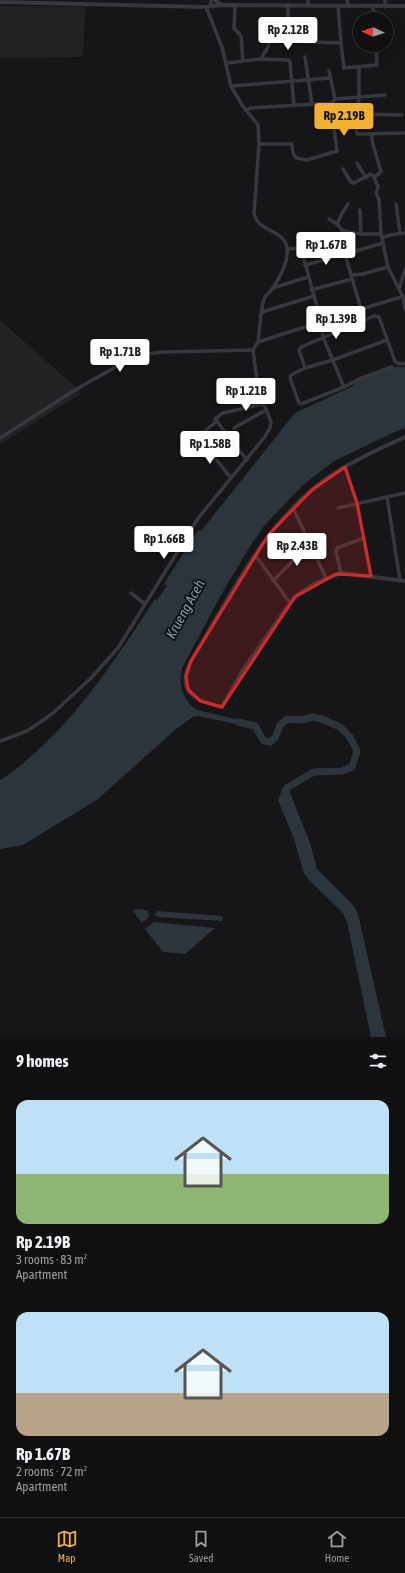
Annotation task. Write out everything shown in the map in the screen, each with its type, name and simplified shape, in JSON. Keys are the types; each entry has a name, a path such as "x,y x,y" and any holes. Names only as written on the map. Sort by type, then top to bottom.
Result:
{"street":[{"path":"0,741 28,731 42,721 81,688 118,648 199,518 247,460 264,438 271,426 271,420 263,404 258,388 253,350 258,342 266,296 282,272 287,258 287,250 281,237 258,223 255,218 254,213 262,144 258,125 249,109 232,86 229,63 208,7 210,0"},
{"path":"215,0 222,5"},
{"path":"248,0 248,6"},
{"path":"308,0 308,5"},
{"path":"347,0 349,6"},
{"path":"385,0 385,7"},
{"path":"0,2 124,2 208,7 222,5 405,6"},
{"path":"235,6 234,28 241,36 243,61"},
{"path":"288,6 286,41 341,43"},
{"path":"338,6 344,68 359,68 377,65 376,52"},
{"path":"373,6 373,12"},
{"path":"261,59 272,36 286,35"},
{"path":"305,58 307,80 312,104"},
{"path":"229,63 261,59 288,60 290,62 294,105"},
{"path":"359,68 357,115 358,134 405,133"},
{"path":"329,71 335,100"},
{"path":"232,86 330,78"},
{"path":"249,109 332,103 335,100 359,96 385,95"},
{"path":"262,144 292,144 296,158 307,160 337,151 333,122 338,119 348,119 357,115 402,115"},
{"path":"372,134 372,141 381,172 374,177"},
{"path":"357,163 366,178"},
{"path":"343,169 351,182 354,183 371,174 374,177 378,187 376,193 379,200 381,236 390,274 404,296 405,310"},
{"path":"336,224 348,204"},
{"path":"396,204 400,233"},
{"path":"360,210 361,234"},
{"path":"329,219 343,231 381,236 405,233"},
{"path":"287,250 301,248 339,237 343,231"},
{"path":"339,237 360,308"},
{"path":"305,265 383,243"},
{"path":"301,248 321,322 323,337 344,387"},
{"path":"312,290 388,266"},
{"path":"400,289 405,270"},
{"path":"272,288 308,277"},
{"path":"262,312 314,296"},
{"path":"258,342 360,308 404,296"},
{"path":"305,368 300,348 374,316 379,318 395,361 399,364 405,364"},
{"path":"387,340 333,360 305,368 290,376 299,403 302,404 344,387 359,379 392,368"},
{"path":"0,438 82,386 133,357 144,354 164,352 253,350"},
{"path":"231,478 199,438 200,435 217,421 215,419 223,413 263,404"},
{"path":"234,428 266,410"},
{"path":"217,421 247,460"},
{"path":"387,498 403,581 342,572 326,578 297,595 290,603 244,670 222,707 205,703 191,695 186,683 186,671 269,534 292,508 319,484 345,467 405,437"},
{"path":"345,467 358,503 371,576"},
{"path":"338,508 405,493"},
{"path":"292,508 326,578"},
{"path":"342,572 336,552 337,548 364,538"},
{"path":"273,581 310,543"},
{"path":"255,555 290,603"},
{"path":"131,593 145,604"}],"highlighted area":[{"path":"345,467 357,503 371,576 336,574 295,597 222,707 200,701 188,689 186,676 191,661 269,534 312,490"}],"shaded area":[{"path":"0,6 85,7 83,57 0,58"},
{"path":"0,320 82,393 0,444"}],"water":[{"name":"Krueng Aceh","path":"395,367 405,367 405,428 334,461 302,486 264,526 221,595 182,668 181,686 185,698 193,707 198,710 246,722 245,726 198,716 193,717 176,729 98,799 23,845 0,849 0,780 19,767 48,741 98,683 155,599 157,600 167,586 164,584 198,530 201,531 295,413 353,386 354,382"},
{"path":"288,784 290,793 310,843 317,869 354,906 358,914 386,1037 371,1037 347,922 343,913 309,880 304,873 293,836 278,800 283,787"},
{"path":"135,909 147,910 149,913 148,918 142,923 133,911"},
{"path":"158,911 221,916 223,918 222,921 158,917 154,915"},
{"path":"154,922 215,928 185,954 163,952 145,929"}],"waterway":[{"path":"238,722 255,726 264,741 270,742 275,738 280,725 287,719 301,720 313,717 322,719 340,727 350,737 357,751 352,767 342,771 314,772 288,787 285,794"}]}
